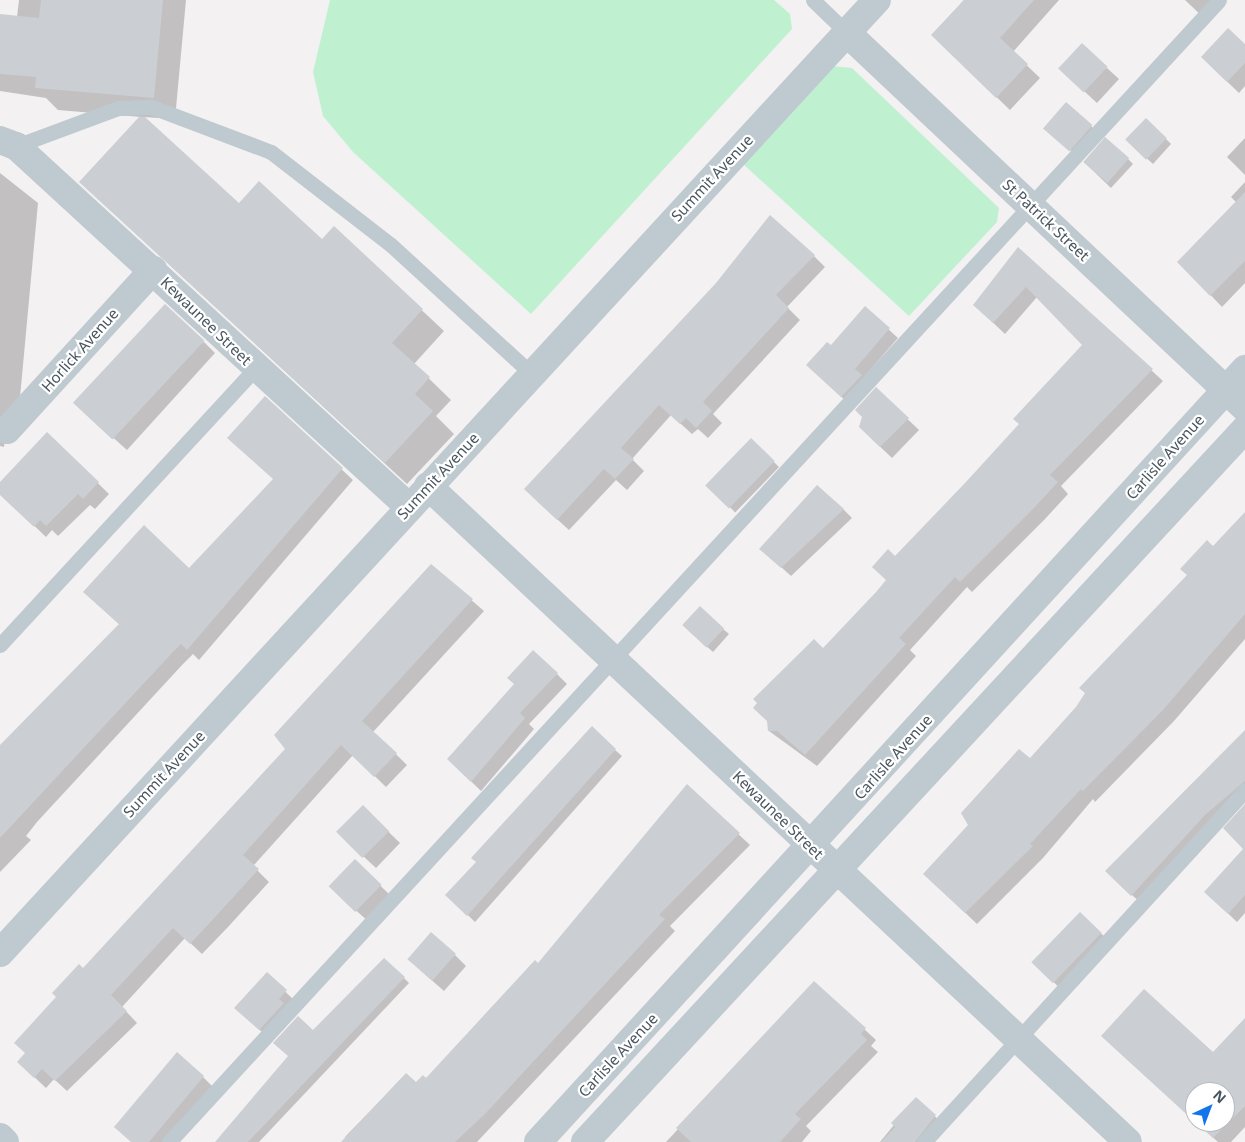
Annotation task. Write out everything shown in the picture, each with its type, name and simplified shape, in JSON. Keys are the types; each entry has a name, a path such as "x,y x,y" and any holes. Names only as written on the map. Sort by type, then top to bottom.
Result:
{"street":[{"name":"Summit Avenue","path":"0,953 877,0"},
{"name":"St Patrick Street","path":"847,33 1245,408"},
{"name":"Kewaunee Street","path":"8,143 153,270 256,368 409,507"},
{"name":"Horlick Avenue","path":"7,430 153,270"},
{"name":"Carlisle Avenue","path":"538,1142 811,846 1245,369"},
{"path":"585,1142 835,869 1245,429"},
{"name":"Kewaunee Street","path":"428,486 1128,1142"},
{"path":"0,1137 6,1142"}],"lane":[{"path":"813,0 847,33"},
{"path":"169,1142 1032,207 1219,0"},
{"path":"8,143 118,108 152,107 272,152 391,245 532,374"},
{"path":"0,644 256,368"},
{"path":"924,1142 1245,790"}],"green space":[{"path":"330,0 774,0 790,14 792,29 531,314 353,152 323,116 313,72"},
{"path":"832,66 852,68 999,208 997,222 909,316 742,163"}],"building":[{"path":"41,0 163,0 154,98 35,88 36,77 0,74 0,14 39,18"},
{"path":"964,0 1034,0 1000,38 1028,64 996,98 931,35"},
{"path":"1228,28 1245,44 1245,63 1227,82 1201,57"},
{"path":"1082,43 1108,67 1084,92 1058,69"},
{"path":"1066,102 1092,125 1069,151 1043,128"},
{"path":"139,117 145,117 239,203 259,181 322,239 334,226 423,309 392,343 430,377 415,394 433,411 385,463 79,182"},
{"path":"1146,118 1167,138 1146,160 1125,140"},
{"path":"1105,137 1129,158 1108,183 1083,162"},
{"path":"1245,192 1245,261 1210,296 1177,262"},
{"path":"770,215 815,255 776,295 789,308 703,402 712,411 696,428 686,418 680,424 659,405 621,448 634,459 615,479 604,469 557,520 524,489 716,283"},
{"path":"1018,247 1153,369 1050,475 1058,482 1034,508 960,582 955,577 899,638 906,644 805,755 777,731 768,731 767,721 753,708 757,703 753,699 814,639 823,648 877,591 886,580 872,567 888,549 895,556 966,482 1019,424 1013,419 1082,345 1026,287 993,323 973,305"},
{"path":"165,304 204,341 112,440 73,403"},
{"path":"865,306 890,328 855,369 862,375 841,397 806,365 827,342 831,345"},
{"path":"876,387 909,418 880,447 859,427 862,417 855,410"},
{"path":"265,396 343,468 187,650 181,644 172,653 0,838 0,745 119,624 83,592 144,525 189,568 273,479 227,438"},
{"path":"47,432 99,482 83,499 78,494 46,526 40,520 34,527 0,495 0,482"},
{"path":"751,438 775,461 729,508 705,485"},
{"path":"817,485 844,509 781,568 759,549"},
{"path":"1245,512 1245,614 1163,710 1083,791 1081,789 1030,844 1033,846 965,913 923,874 968,825 961,813 1019,749 1030,758 1076,707 1085,693 1079,688 1187,575 1180,569 1207,540 1213,546"},
{"path":"431,564 473,599 362,721 397,753 374,777 341,745 243,855 259,869 217,915 190,944 173,928 111,995 127,1011 55,1081 42,1069 34,1078 17,1062 25,1053 14,1043 56,997 52,993 79,964 83,968 285,749 274,735"},
{"path":"700,606 724,629 706,648 682,625"},
{"path":"533,650 558,673 520,713 525,718 471,782 447,759 514,684 507,678"},
{"path":"592,726 616,749 467,916 445,895 476,862 471,858"},
{"path":"1245,730 1245,781 1205,815 1131,896 1105,871"},
{"path":"687,784 740,833 659,915 665,919 485,1114 455,1142 341,1142 406,1073 416,1082 423,1075 426,1078 535,960 538,963"},
{"path":"1245,804 1245,895 1228,914 1204,892 1243,849 1223,828"},
{"path":"363,805 389,831 362,858 336,832"},
{"path":"355,859 382,885 355,912 329,886"},
{"path":"1080,912 1102,933 1053,983 1031,962"},
{"path":"431,932 456,954 432,981 407,959"},
{"path":"384,958 405,977 248,1142 215,1142 288,1056 273,1043 298,1016 313,1030"},
{"path":"267,972 287,990 279,999 284,1003 259,1030 234,1008"},
{"path":"814,981 866,1028 861,1034 867,1040 795,1114 801,1119 780,1142 691,1142 676,1128"},
{"path":"1144,989 1213,1052 1245,1018 1245,1106 1235,1116 1235,1082 1185,1082 1185,1113 1101,1036"},
{"path":"177,1052 204,1076 149,1142 131,1142 114,1127"},
{"path":"916,1097 936,1115 915,1142 881,1142 895,1127 891,1123"},
{"path":"1206,1132 1219,1132 1213,1138"}]}
